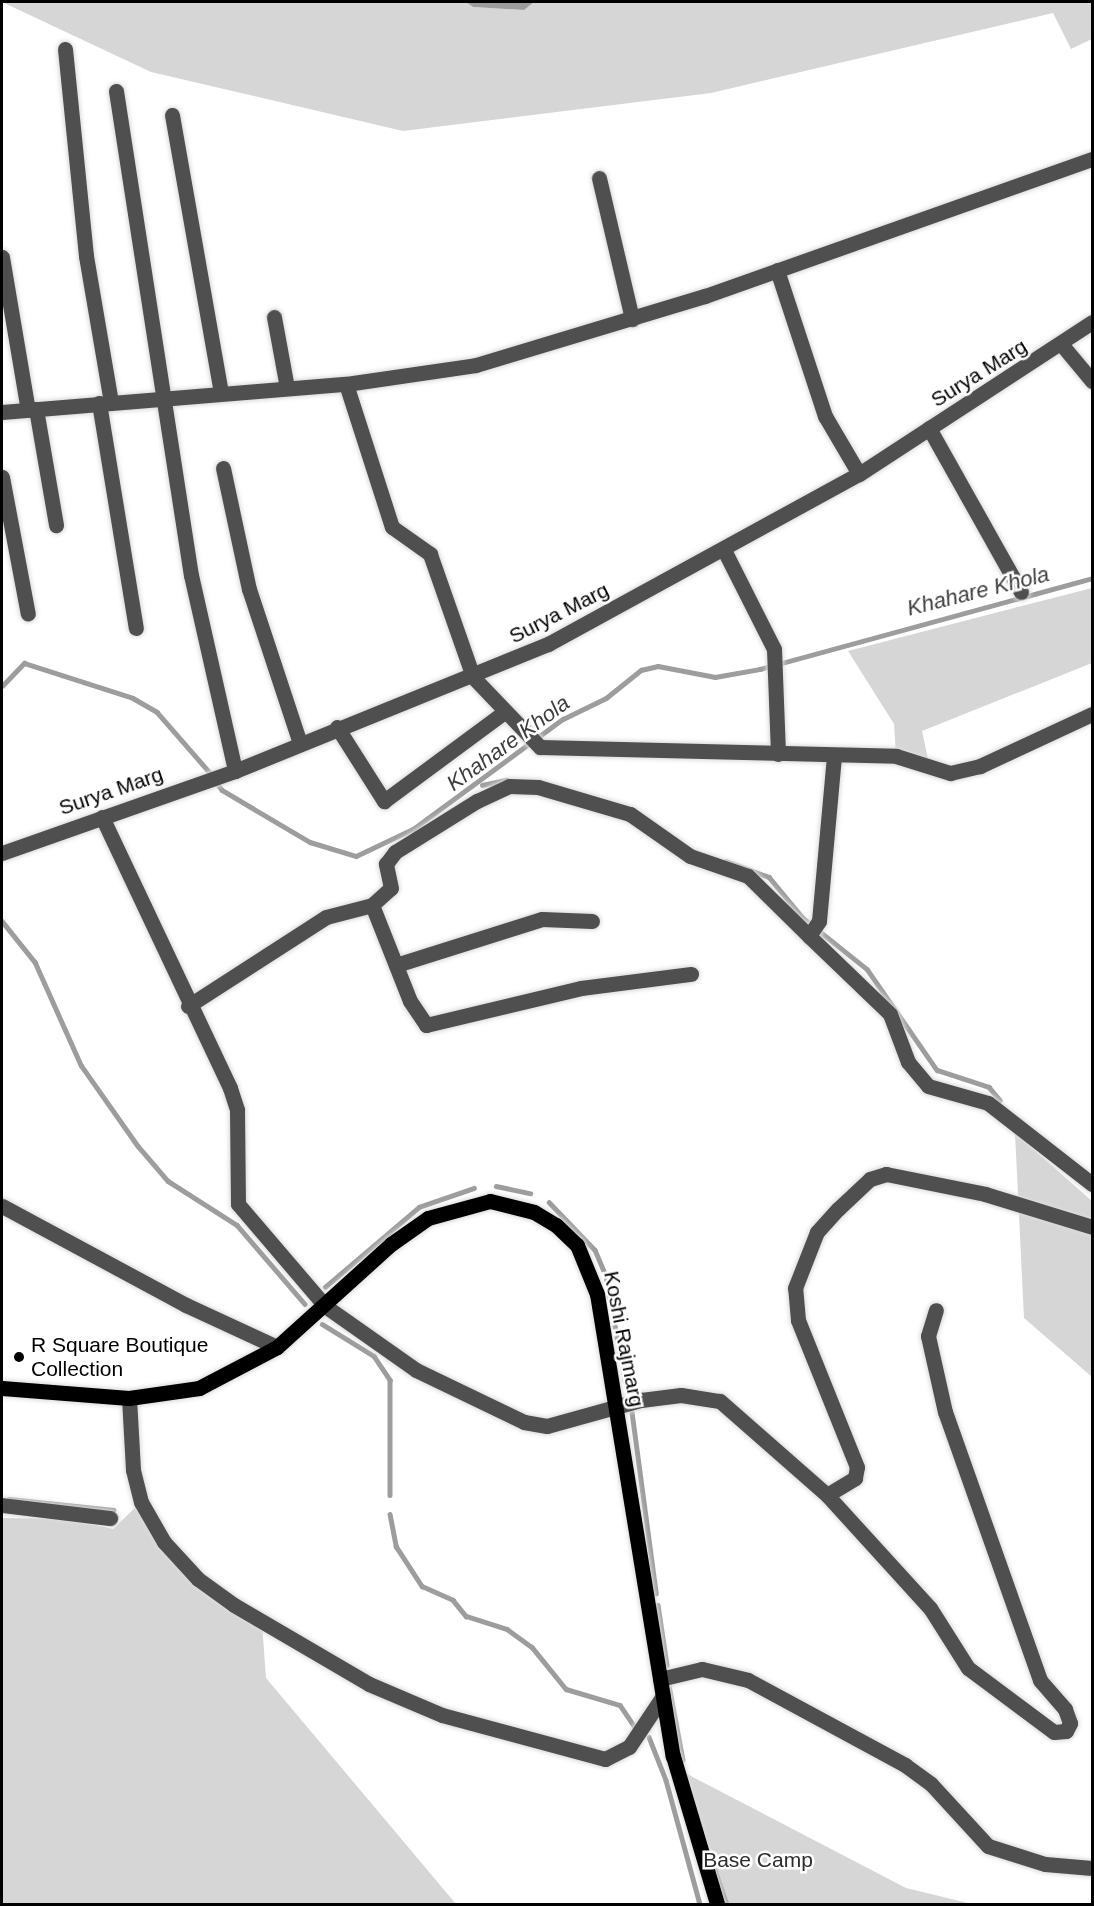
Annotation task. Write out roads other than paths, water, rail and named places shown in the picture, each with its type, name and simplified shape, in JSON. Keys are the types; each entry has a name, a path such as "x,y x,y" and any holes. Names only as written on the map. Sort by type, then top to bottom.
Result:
{"main road":[{"name":"Koshi Rajmarg","path":"2,1388 129,1398 199,1388 277,1347 391,1244 429,1218 472,1203 513,1205 556,1225 577,1245 591,1270 616,1406 663,1696 687,1815 717,1905"}],"street":[{"path":"65,50 86,255 136,628"},
{"path":"116,91 191,575 230,772"},
{"path":"172,115 221,393"},
{"path":"2,412 163,397 346,384 476,365 632,319 1092,159"},
{"path":"599,178 632,319"},
{"path":"2,257 56,525"},
{"path":"777,270 825,416 859,474"},
{"path":"274,317 287,388"},
{"name":"Surya Marg","path":"2,853 230,772 337,728 473,677 548,644 724,550 859,474 1062,345 1092,322"},
{"path":"1062,345 1092,381"},
{"path":"346,384 392,527 430,554 473,677 503,713 540,747 896,756 950,773 980,766 1092,714"},
{"path":"929,428 1022,592"},
{"path":"223,468 249,589 300,743"},
{"path":"2,477 28,614"},
{"path":"724,550 774,649 779,669 778,754"},
{"path":"337,728 384,801 503,713"},
{"path":"814,930 834,756"},
{"path":"188,1006 326,917 372,905 391,888 386,864 395,852 477,801 509,786 538,787 630,814 690,856 748,876 814,930 890,1014 908,1062 928,1086 998,1108 1092,1184"},
{"path":"102,817 237,1110 238,1204 325,1306 416,1370 524,1422 547,1426 616,1406 681,1395 720,1401 827,1495 930,1608 968,1668 1054,1732 1066,1731 1070,1723 1065,1709 1040,1680 945,1412 928,1336 936,1310"},
{"path":"372,905 396,965 426,1024 581,988 691,974"},
{"path":"396,965 542,919 592,921"},
{"path":"827,1495 855,1478 857,1467 798,1320 795,1288 817,1232 838,1209 870,1179 886,1174 985,1194 1092,1227"},
{"path":"2,1206 186,1305 277,1347"},
{"path":"129,1398 141,1502 165,1542 198,1579 234,1605 369,1684 442,1715 605,1759 629,1747 663,1696"},
{"path":"2,1505 110,1518"},
{"path":"660,1679 702,1669 748,1680 905,1765 931,1784 988,1846 1045,1864 1092,1868"}],"waterway":[{"name":"Khahare Khola","path":"216,782 222,790 310,842 356,856 413,829 563,719 606,698 641,670 658,666 715,677 760,669 1092,578"},
{"name":"Khahare Khola","path":"2,686 24,663 133,698 157,712 212,775"},
{"path":"482,785 506,780"},
{"path":"726,861 769,877 803,918 867,969 937,1070 989,1087 1000,1100"},
{"path":"2,921 35,962 81,1065 138,1146 168,1181 237,1225 305,1304"},
{"path":"496,1186 530,1193"},
{"path":"325,1287 419,1207 474,1188"},
{"path":"549,1202 595,1250 606,1276 625,1381"},
{"path":"322,1324 374,1356 390,1380 390,1495"},
{"path":"632,1412 656,1593"},
{"path":"9,1499 113,1510"},
{"path":"390,1514 396,1546 422,1586 453,1600 466,1616 507,1629 532,1647 566,1689 620,1705 635,1727"},
{"path":"658,1605 667,1665"},
{"path":"669,1686 683,1760"},
{"path":"649,1737 666,1780 700,1904"},
{"path":"715,1870 727,1904"}],"place":[{"name":"R Square Boutique Collection","path":"19,1357"}],"park label":[{"name":"Base Camp","path":"758,1860"}]}
